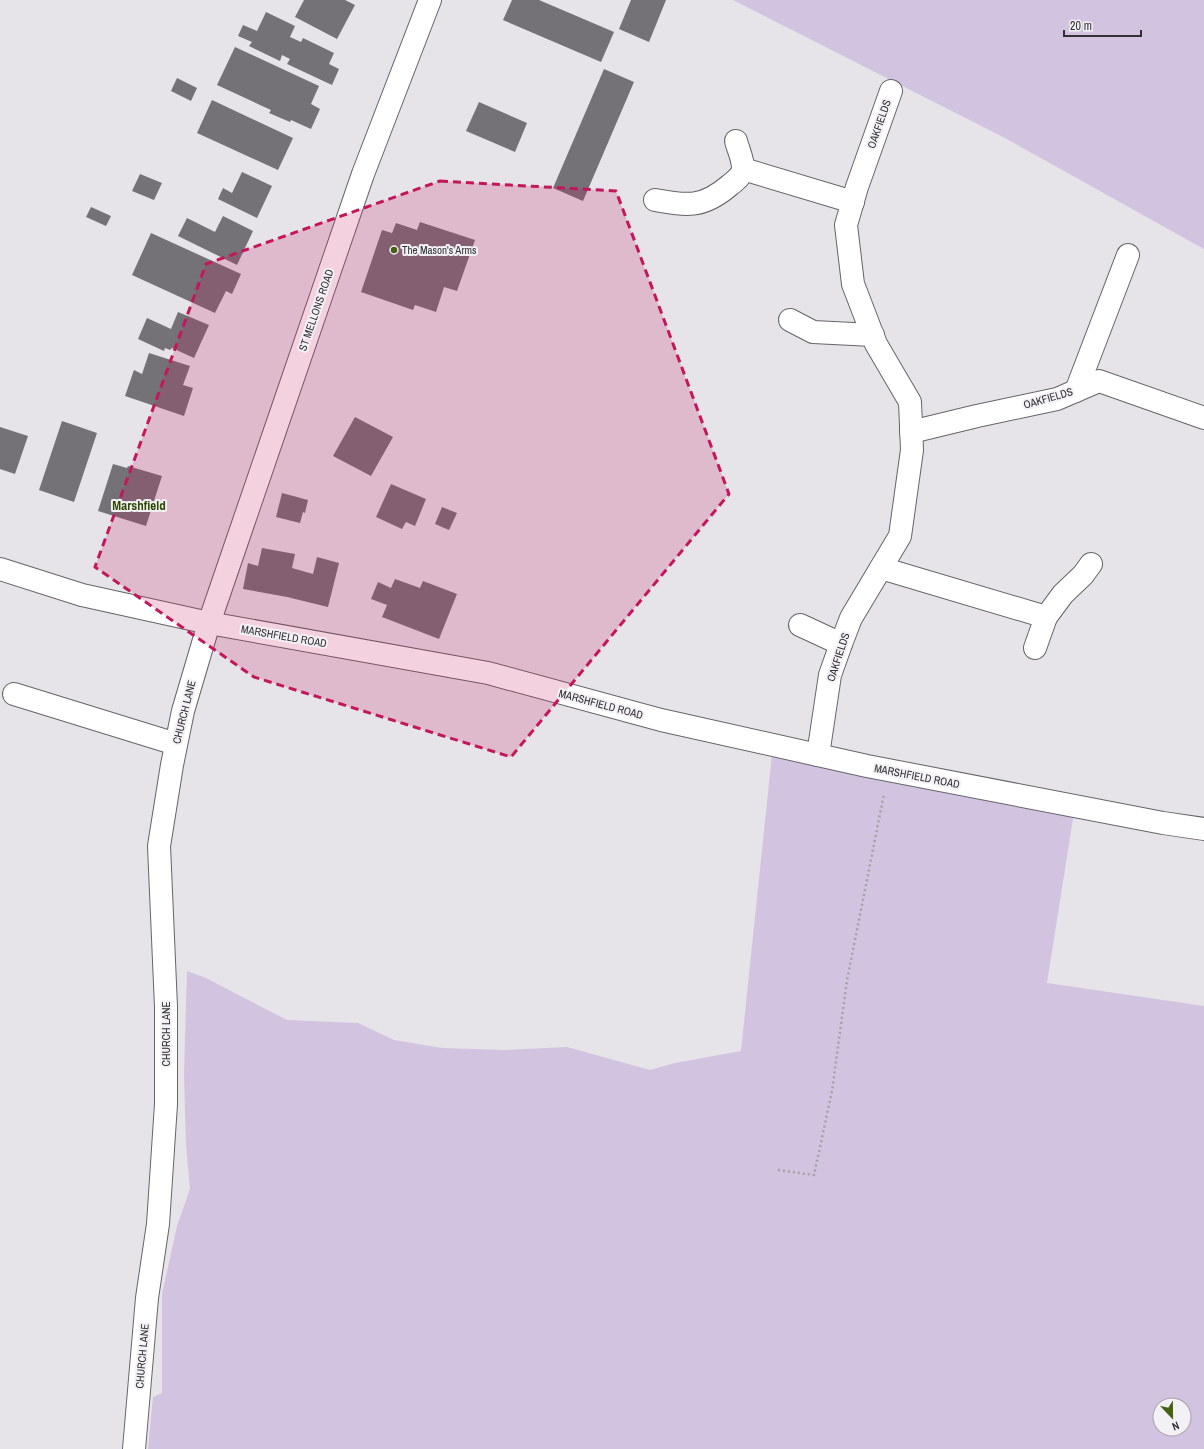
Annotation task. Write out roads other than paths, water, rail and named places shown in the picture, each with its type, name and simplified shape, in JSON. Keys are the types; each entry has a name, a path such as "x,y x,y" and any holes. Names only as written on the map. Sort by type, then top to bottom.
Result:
{"street":[{"name":"ST MELLONS ROAD","path":"209,623 363,174 430,0"},
{"name":"OAKFIELDS","path":"818,755 830,675 841,644 851,618 900,536 912,450 910,402 876,344 853,284 846,225 852,202 891,92"},
{"path":"655,200 680,205 697,203 717,196 739,178 743,169 736,140"},
{"path":"743,169 852,202"},
{"path":"1076,391 1128,255"},
{"path":"790,320 813,332 873,335"},
{"name":"OAKFIELDS","path":"911,432 1057,398 1099,381 1204,418"},
{"path":"1035,648 1046,617 1063,594 1083,575 1091,564"},
{"path":"881,568 1046,617"},
{"name":"MARSHFIELD ROAD","path":"0,569 82,595 209,623 488,673 661,720 892,771 1163,823 1204,829"},
{"name":"CHURCH LANE","path":"134,1449 147,1298 158,1224 166,1104 166,1007 159,846 183,711 209,623"},
{"path":"800,625 841,644"},
{"path":"14,694 176,744"}],"place":[{"name":"The Mason's Arms","path":"394,250"}],"district":[{"name":"Marshfield","path":"139,505"}]}
